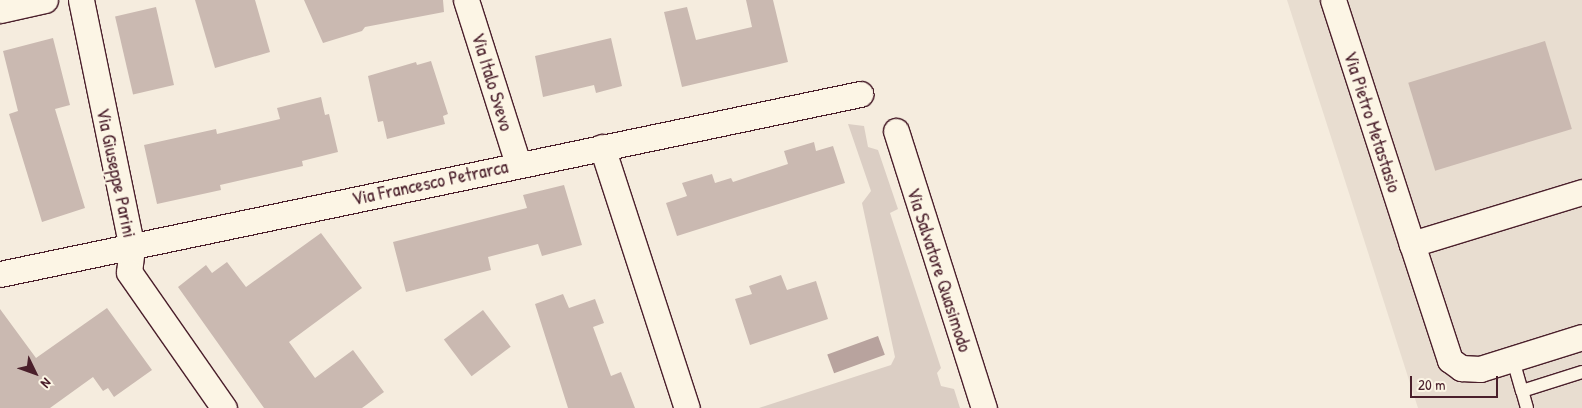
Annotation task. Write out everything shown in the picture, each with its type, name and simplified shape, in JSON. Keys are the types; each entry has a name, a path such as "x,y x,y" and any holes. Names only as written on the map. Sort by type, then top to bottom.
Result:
{"street":[{"path":"0,10 45,0"},
{"name":"Via Giuseppe Parini","path":"81,0 132,248 129,272 224,408"},
{"name":"Via Italo Svevo","path":"466,0 518,164"},
{"name":"Via Pietro Metastasio","path":"1333,0 1450,360 1461,368 1480,369 1582,337"},
{"name":"Via Francesco Petrarca","path":"0,274 132,248 518,164 860,94"},
{"name":"Via Salvatore Quasimodo","path":"896,131 984,408"},
{"path":"602,147 687,408"},
{"path":"1412,244 1582,192"}],"lane":[{"path":"1513,360 1527,408"},
{"path":"1522,391 1582,372"}],"shaded area":[{"path":"1287,0 1582,0 1582,408 1418,408"},
{"path":"848,124 864,126 868,147 878,150 898,209 890,213 941,368 937,373 941,386 954,389 960,408 759,408 891,365 895,357 862,203 871,191"},
{"path":"878,336 885,355 834,373 827,354"}],"building":[{"path":"195,0 255,0 270,52 215,68"},
{"path":"304,0 443,0 444,12 365,27 362,31 323,43"},
{"path":"746,0 773,0 788,62 682,87 664,12 687,7 696,40 752,27"},
{"path":"156,7 174,85 133,94 115,16"},
{"path":"53,38 70,105 55,109 85,208 42,222 9,114 18,111 3,51"},
{"path":"611,38 622,86 596,93 594,85 543,97 535,56"},
{"path":"1545,41 1572,129 1435,171 1408,83"},
{"path":"431,61 448,114 443,116 445,124 387,139 383,121 378,122 368,76 416,62 417,65"},
{"path":"321,97 325,115 329,114 338,152 302,161 303,166 220,185 221,190 157,204 144,145 216,129 217,134 280,119 277,108"},
{"path":"814,142 816,151 833,146 845,183 677,236 666,203 687,196 682,183 712,174 715,183 731,178 733,182 788,164 784,151"},
{"path":"564,185 582,245 542,256 538,244 488,257 491,270 406,292 393,242 527,208 523,195"},
{"path":"321,233 362,288 289,342 315,378 353,350 384,392 362,408 264,408 178,287 206,265 212,273 227,262 246,287"},
{"path":"781,275 787,290 816,281 828,319 750,345 735,299 752,294 749,286"},
{"path":"563,294 569,308 595,299 604,323 593,327 611,376 621,372 635,408 568,408 535,304"},
{"path":"107,308 152,370 114,397 108,388 103,391 93,377 50,408 0,408 0,309 36,358"},
{"path":"483,310 511,347 472,376 444,339"}]}
